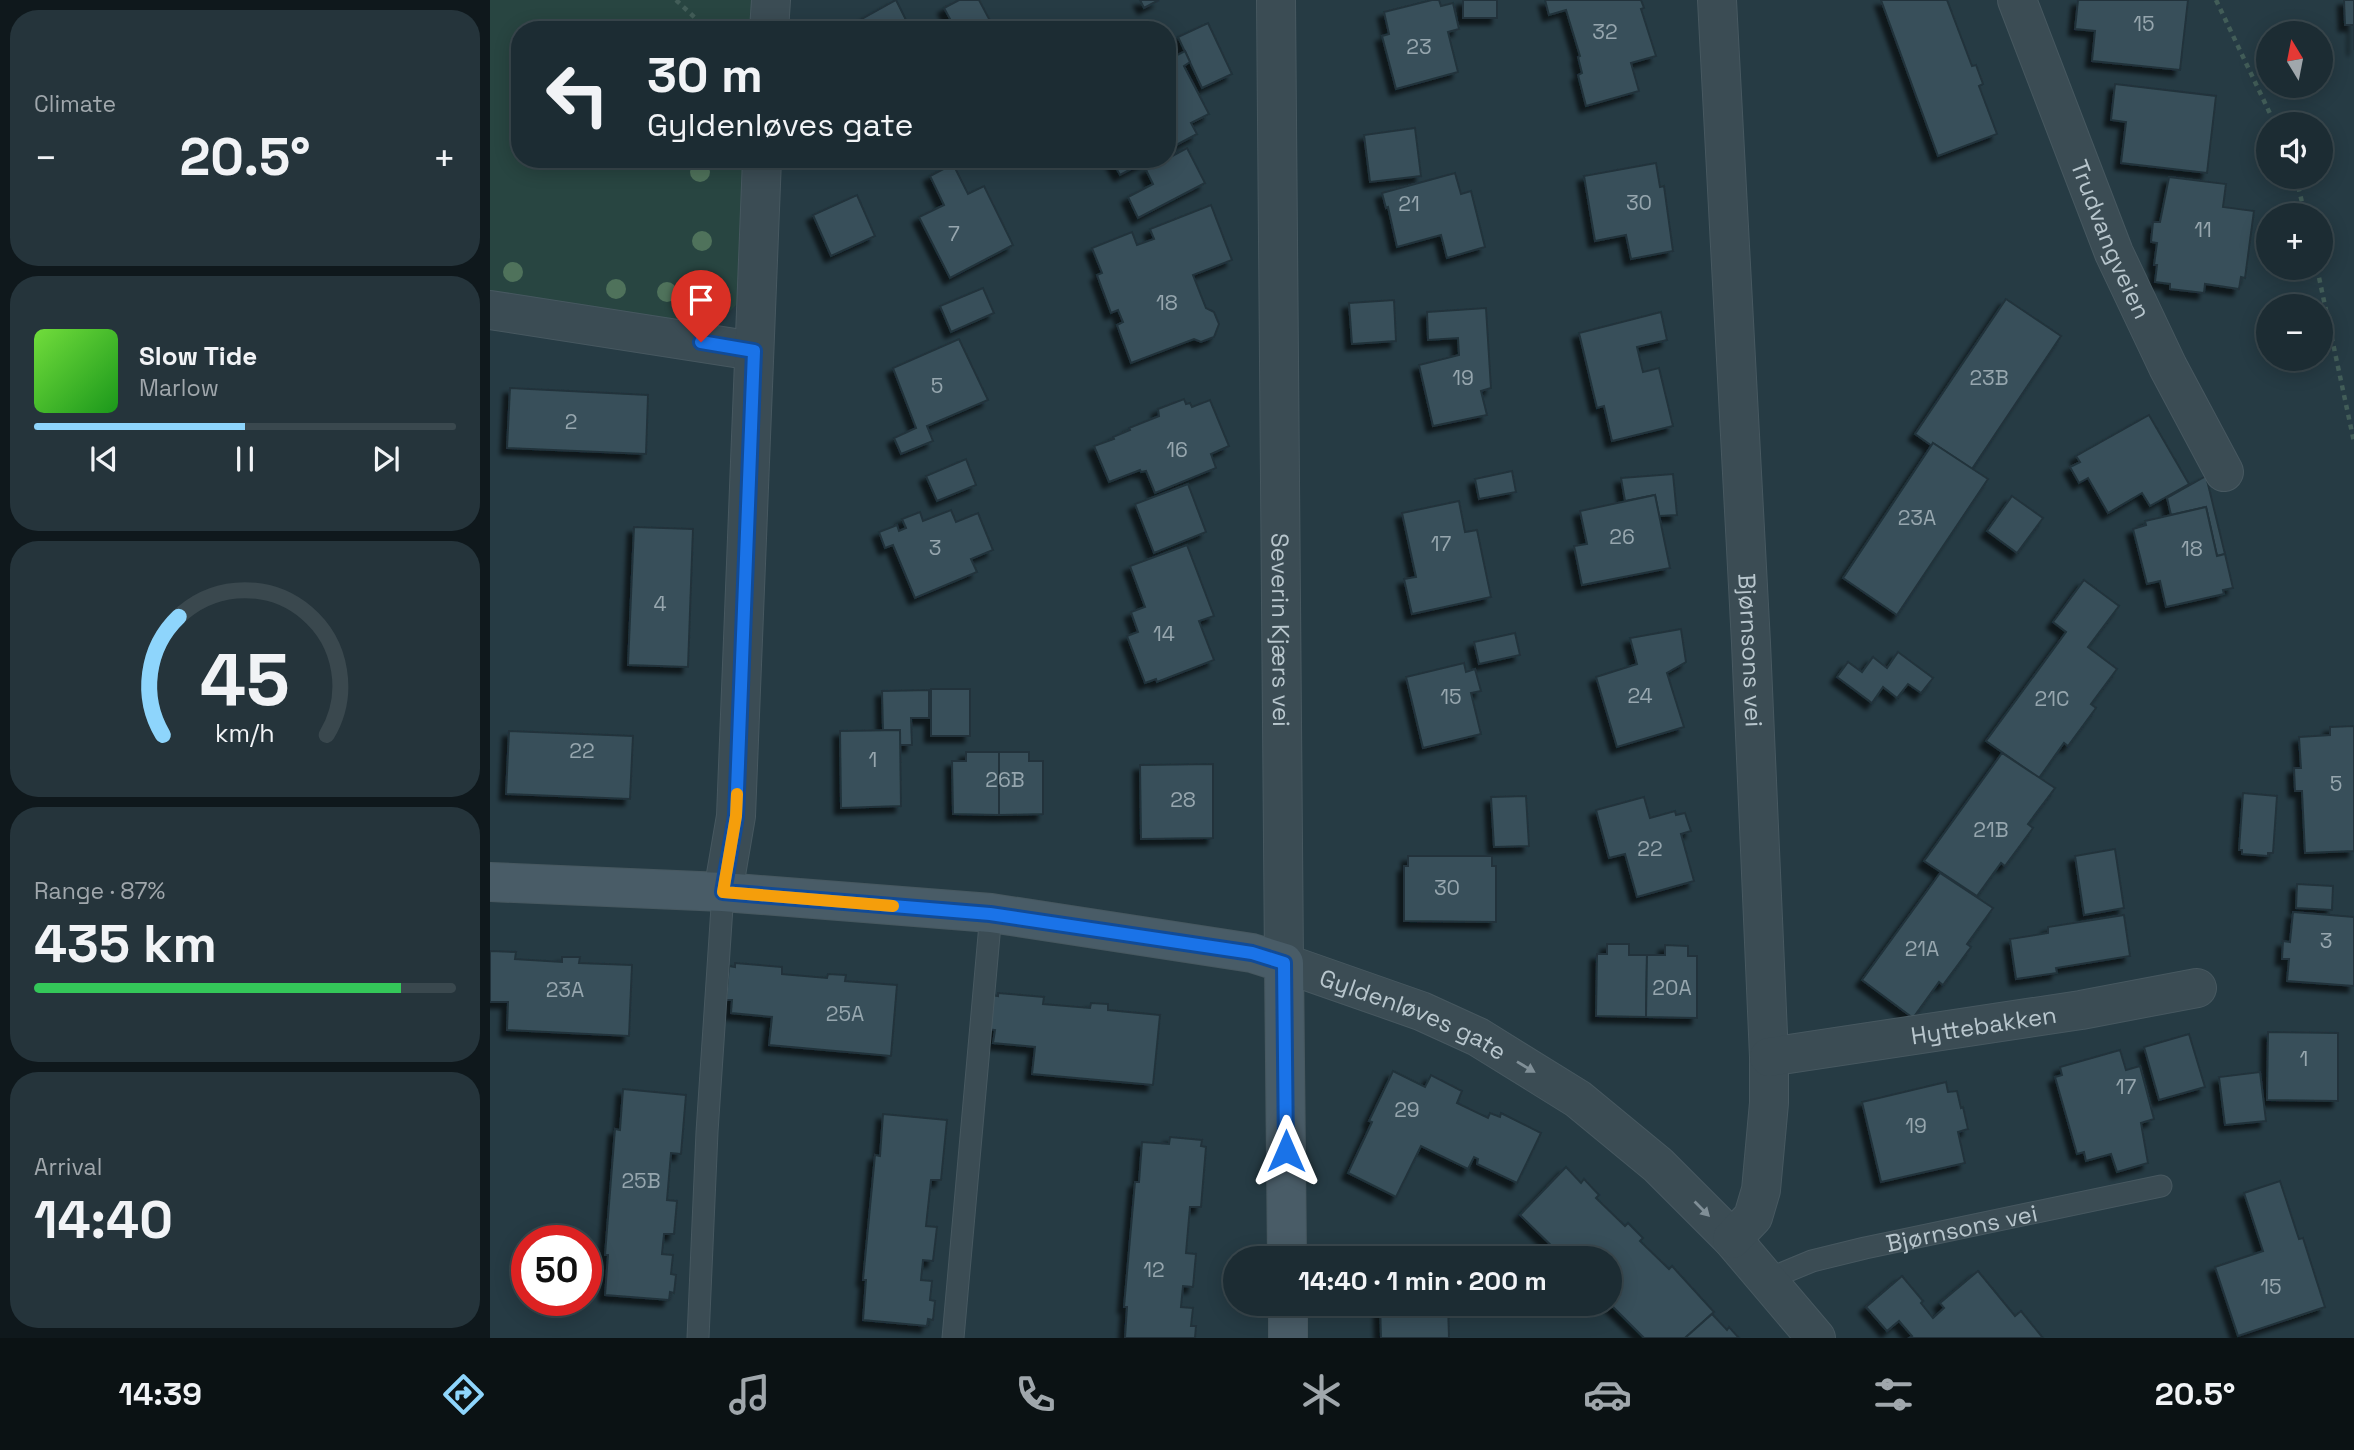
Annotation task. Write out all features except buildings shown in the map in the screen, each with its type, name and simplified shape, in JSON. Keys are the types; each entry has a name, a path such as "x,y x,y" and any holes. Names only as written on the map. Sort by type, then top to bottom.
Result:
{"main road":[{"name":"Gyldenløves gate","path":"490,882 723,892 990,914 1252,953 1284,963"},
{"name":"Severin Kjærs vei","path":"1284,963 1287,1246"},
{"path":"1287,1316 1288,1338"}],"street":[{"path":"770,21 771,0"},
{"name":"Severin Kjærs vei","path":"1276,0 1284,963"},
{"name":"Bjørnsons vei","path":"1717,0 1751,643 1769,1057 1769,1103 1761,1190 1753,1217 1732,1239"},
{"name":"Trudvangveien","path":"2017,0 2114,253 2168,367 2224,472"},
{"path":"723,892 736,816 762,168"},
{"path":"490,310 754,351"},
{"name":"Gyldenløves gate","path":"1284,963 1421,1011 1478,1037 1578,1099 1658,1165 1732,1239"},
{"name":"Hyttebakken","path":"1769,1057 2081,1010 2197,988"},
{"path":"1732,1239 1816,1338"}],"lane":[{"path":"698,1338 707,1132 723,892"},
{"path":"953,1338 990,914"},
{"name":"Bjørnsons vei","path":"1766,1280 1812,1261 1865,1248 2161,1186"}],"path":[{"path":"676,0 698,21"},
{"path":"2216,0 2269,112"},
{"path":"2320,280 2354,442"}],"green space":[{"path":"490,0 753,0 752,21 511,21 511,168 746,168 742,298 730,311 718,318 687,321 490,291"}],"slow traffic":[{"path":"737,794 736,816 723,892 893,906"}],"route":[{"path":"701,342 754,351 736,816 723,892 990,914 1252,953 1284,963 1286,1151"}]}
